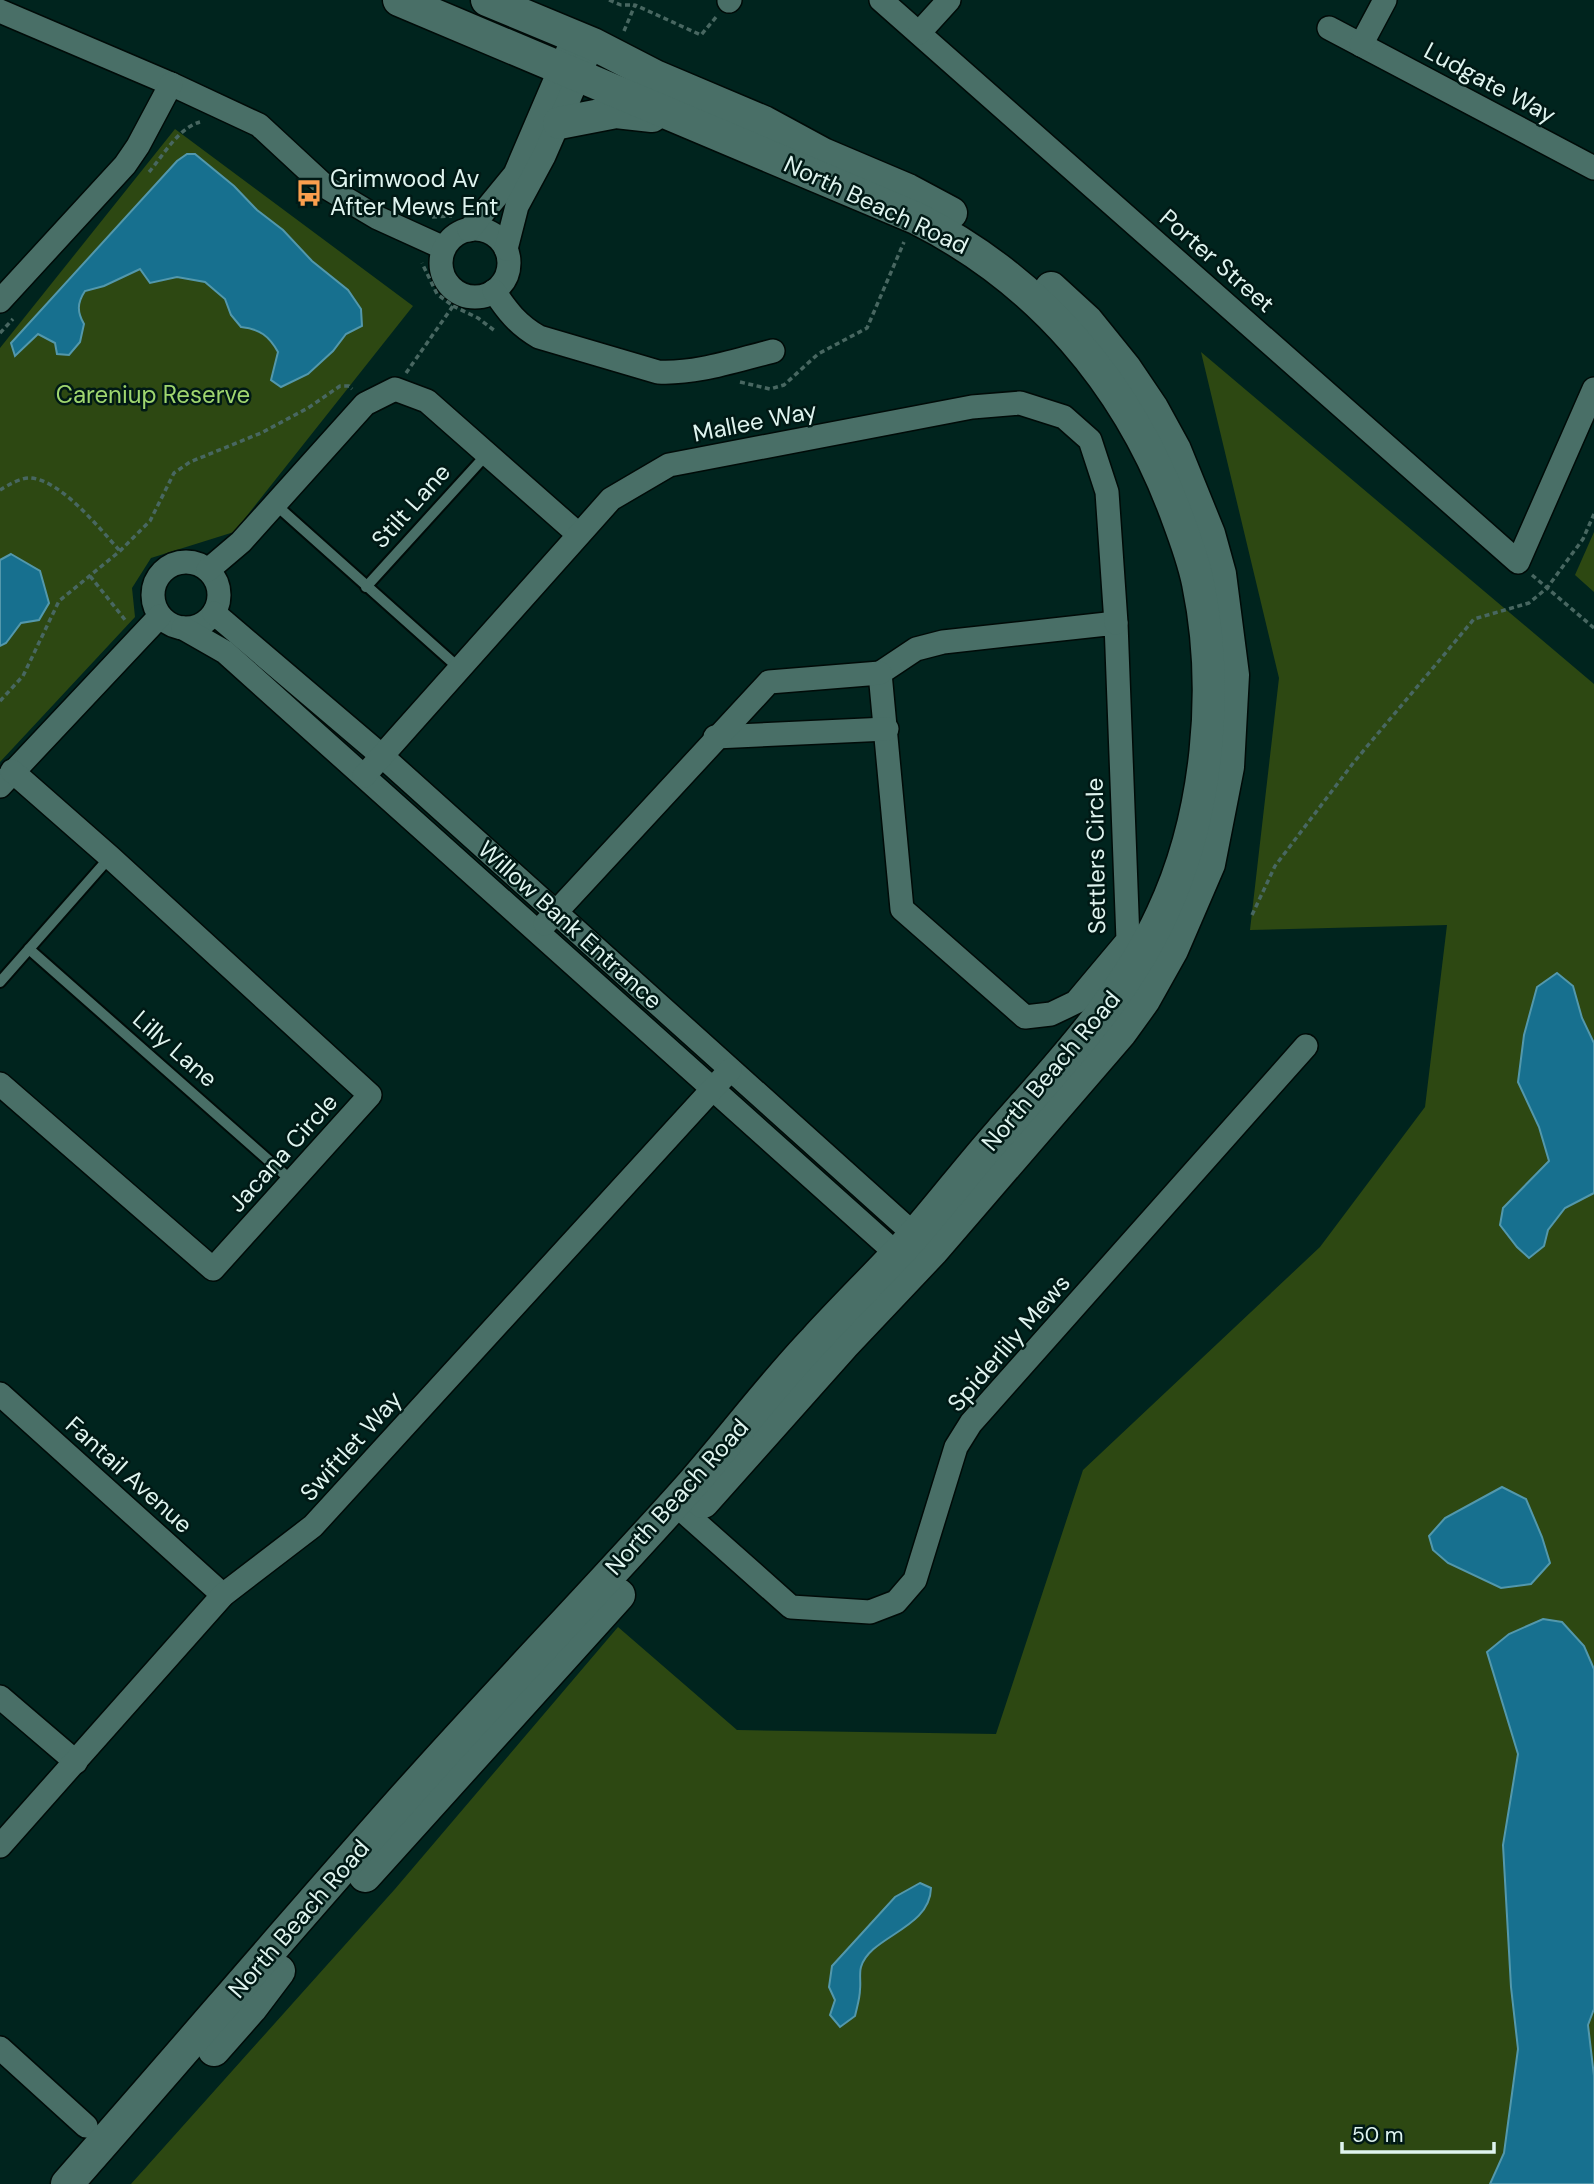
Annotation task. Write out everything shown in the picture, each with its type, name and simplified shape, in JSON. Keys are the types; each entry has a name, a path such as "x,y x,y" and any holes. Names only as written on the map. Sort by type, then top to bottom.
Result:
{"main road":[{"name":"North Beach Road","path":"67,2184 406,1796 843,1345 915,1252 996,1137 1079,1045 1128,976 1163,912 1186,848 1207,748 1209,683 1199,586 1190,550 1146,443 1106,380 1050,312 985,258 939,230 810,172 399,0"},
{"name":"North Beach Road","path":"487,0 596,41 655,76 764,122 823,153 908,190 977,229 1013,256 1087,321 1125,368 1152,408 1175,450 1209,534 1220,574 1233,675 1228,767 1209,864 1172,950 1144,1000 1121,1032 915,1252"},
{"path":"559,123 616,112 681,119"},
{"name":"North Beach Road","path":"94,2184 251,2008 281,1968 682,1510"}],"street":[{"name":"Porter Street","path":"881,0 1518,562 1594,389"},
{"path":"919,33 948,0"},
{"path":"1361,45 1385,0"},
{"path":"0,11 259,125 326,187 378,218 444,248"},
{"name":"Ludgate Way","path":"1329,28 1594,168"},
{"path":"465,223 491,233 506,248 509,258 506,277 494,291 484,296 462,295 453,289 442,270 444,248 465,223 515,174 570,73 596,41"},
{"path":"506,248 517,206 559,123 570,73"},
{"path":"9,307 125,164 138,146 171,84"},
{"path":"494,291 523,328 538,337 658,372 697,370 774,351"},
{"path":"208,570 241,542 276,505 365,404 395,389 427,401 578,534"},
{"name":"Mallee Way","path":"364,776 611,499 669,465 972,407 1020,403 1064,417 1090,440 1107,492 1116,623"},
{"path":"188,561 208,570 219,590 219,602 206,622 183,628 170,624 160,616 152,595 159,574 177,562 188,561"},
{"name":"Willow Bank Entrance","path":"214,613 382,756 730,1070 915,1252"},
{"path":"6,779 160,616"},
{"path":"538,931 557,914 715,737 769,682 880,673 916,649 943,642 1116,623"},
{"name":"Settlers Circle","path":"880,673 902,909 1025,1017 1051,1014 1076,1002 1128,940 1116,623"},
{"name":"Willow Bank Entrance","path":"183,628 225,652 713,1089 915,1252"},
{"path":"715,737 887,729"},
{"name":"Jacana Circle","path":"0,1084 213,1269 370,1095 110,857 6,779"},
{"name":"Spiderlily Mews","path":"682,1510 791,1607 870,1612 897,1602 915,1580 956,1447 971,1423 1306,1046"},
{"name":"Swiftlet Way","path":"0,1846 223,1595 313,1526 730,1070"},
{"name":"Fantail Avenue","path":"0,1394 223,1595"},
{"path":"0,1697 76,1762"},
{"path":"0,2048 86,2126"}],"lane":[{"name":"Stilt Lane","path":"366,587 486,454"},
{"path":"276,505 460,668"},
{"path":"0,982 110,857"},
{"name":"Lilly Lane","path":"29,949 292,1181"}],"path":[{"path":"609,0 621,5 635,5 701,36 730,1"},
{"path":"596,41 635,5"},
{"path":"147,174 192,125 206,121"},
{"path":"395,389 453,306 437,294 423,264 400,248 409,232 426,217 465,223"},
{"path":"0,333 9,307"},
{"path":"0,701 23,676 59,601 120,551 150,521 174,473 190,462 261,433 308,408 340,386 349,386 365,404"},
{"path":"0,490 30,478 54,487 72,500 120,551"},
{"path":"1252,915 1275,866 1354,762 1474,619 1529,603 1547,588 1583,539 1594,514"},
{"path":"90,576 139,636"},
{"path":"1547,588 1594,628"}],"green space":[{"name":"Careniup Reserve","path":"175,129 413,306 234,532 151,558 132,588 135,617 0,762 0,348"},
{"path":"1201,352 1594,684 1594,2184 131,2184 395,1889 618,1627 737,1730 996,1734 1083,1470 1320,1247 1425,1107 1447,925 1250,930 1279,678"},
{"path":"1594,532 1594,592 1575,575"}],"water":[{"path":"187,154 195,154 234,186 257,210 283,230 312,261 348,290 361,309 362,326 346,334 333,351 308,374 281,387 271,380 278,352 275,346 259,332 241,327 231,315 225,299 205,282 177,277 150,283 140,269 104,286 85,291 79,308 84,324 80,342 69,355 57,354 55,343 38,334 15,356 11,343 177,161"},
{"path":"11,554 40,571 49,603 39,620 21,623 6,643 0,646 0,560"},
{"path":"1557,973 1573,986 1582,1018 1594,1043 1594,1193 1565,1208 1548,1230 1544,1246 1529,1258 1500,1225 1503,1208 1549,1161 1539,1127 1518,1082 1524,1035 1537,987"},
{"path":"1502,1487 1526,1499 1550,1563 1531,1584 1501,1588 1448,1563 1433,1550 1429,1536 1445,1518"},
{"path":"1543,1619 1562,1622 1584,1646 1594,1669 1594,2009 1588,2025 1594,2076 1594,2184 1490,2184 1504,2153 1518,2049 1511,1987 1503,1845 1518,1754 1487,1652 1509,1634"},
{"path":"920,1883 931,1888 928,1902 911,1923 867,1956 860,1970 860,1996 855,2016 840,2027 830,2015 835,2000 829,1987 832,1966 895,1897"}],"place":[{"name":"Grimwood Av After Mews Ent","path":"309,193"}]}
